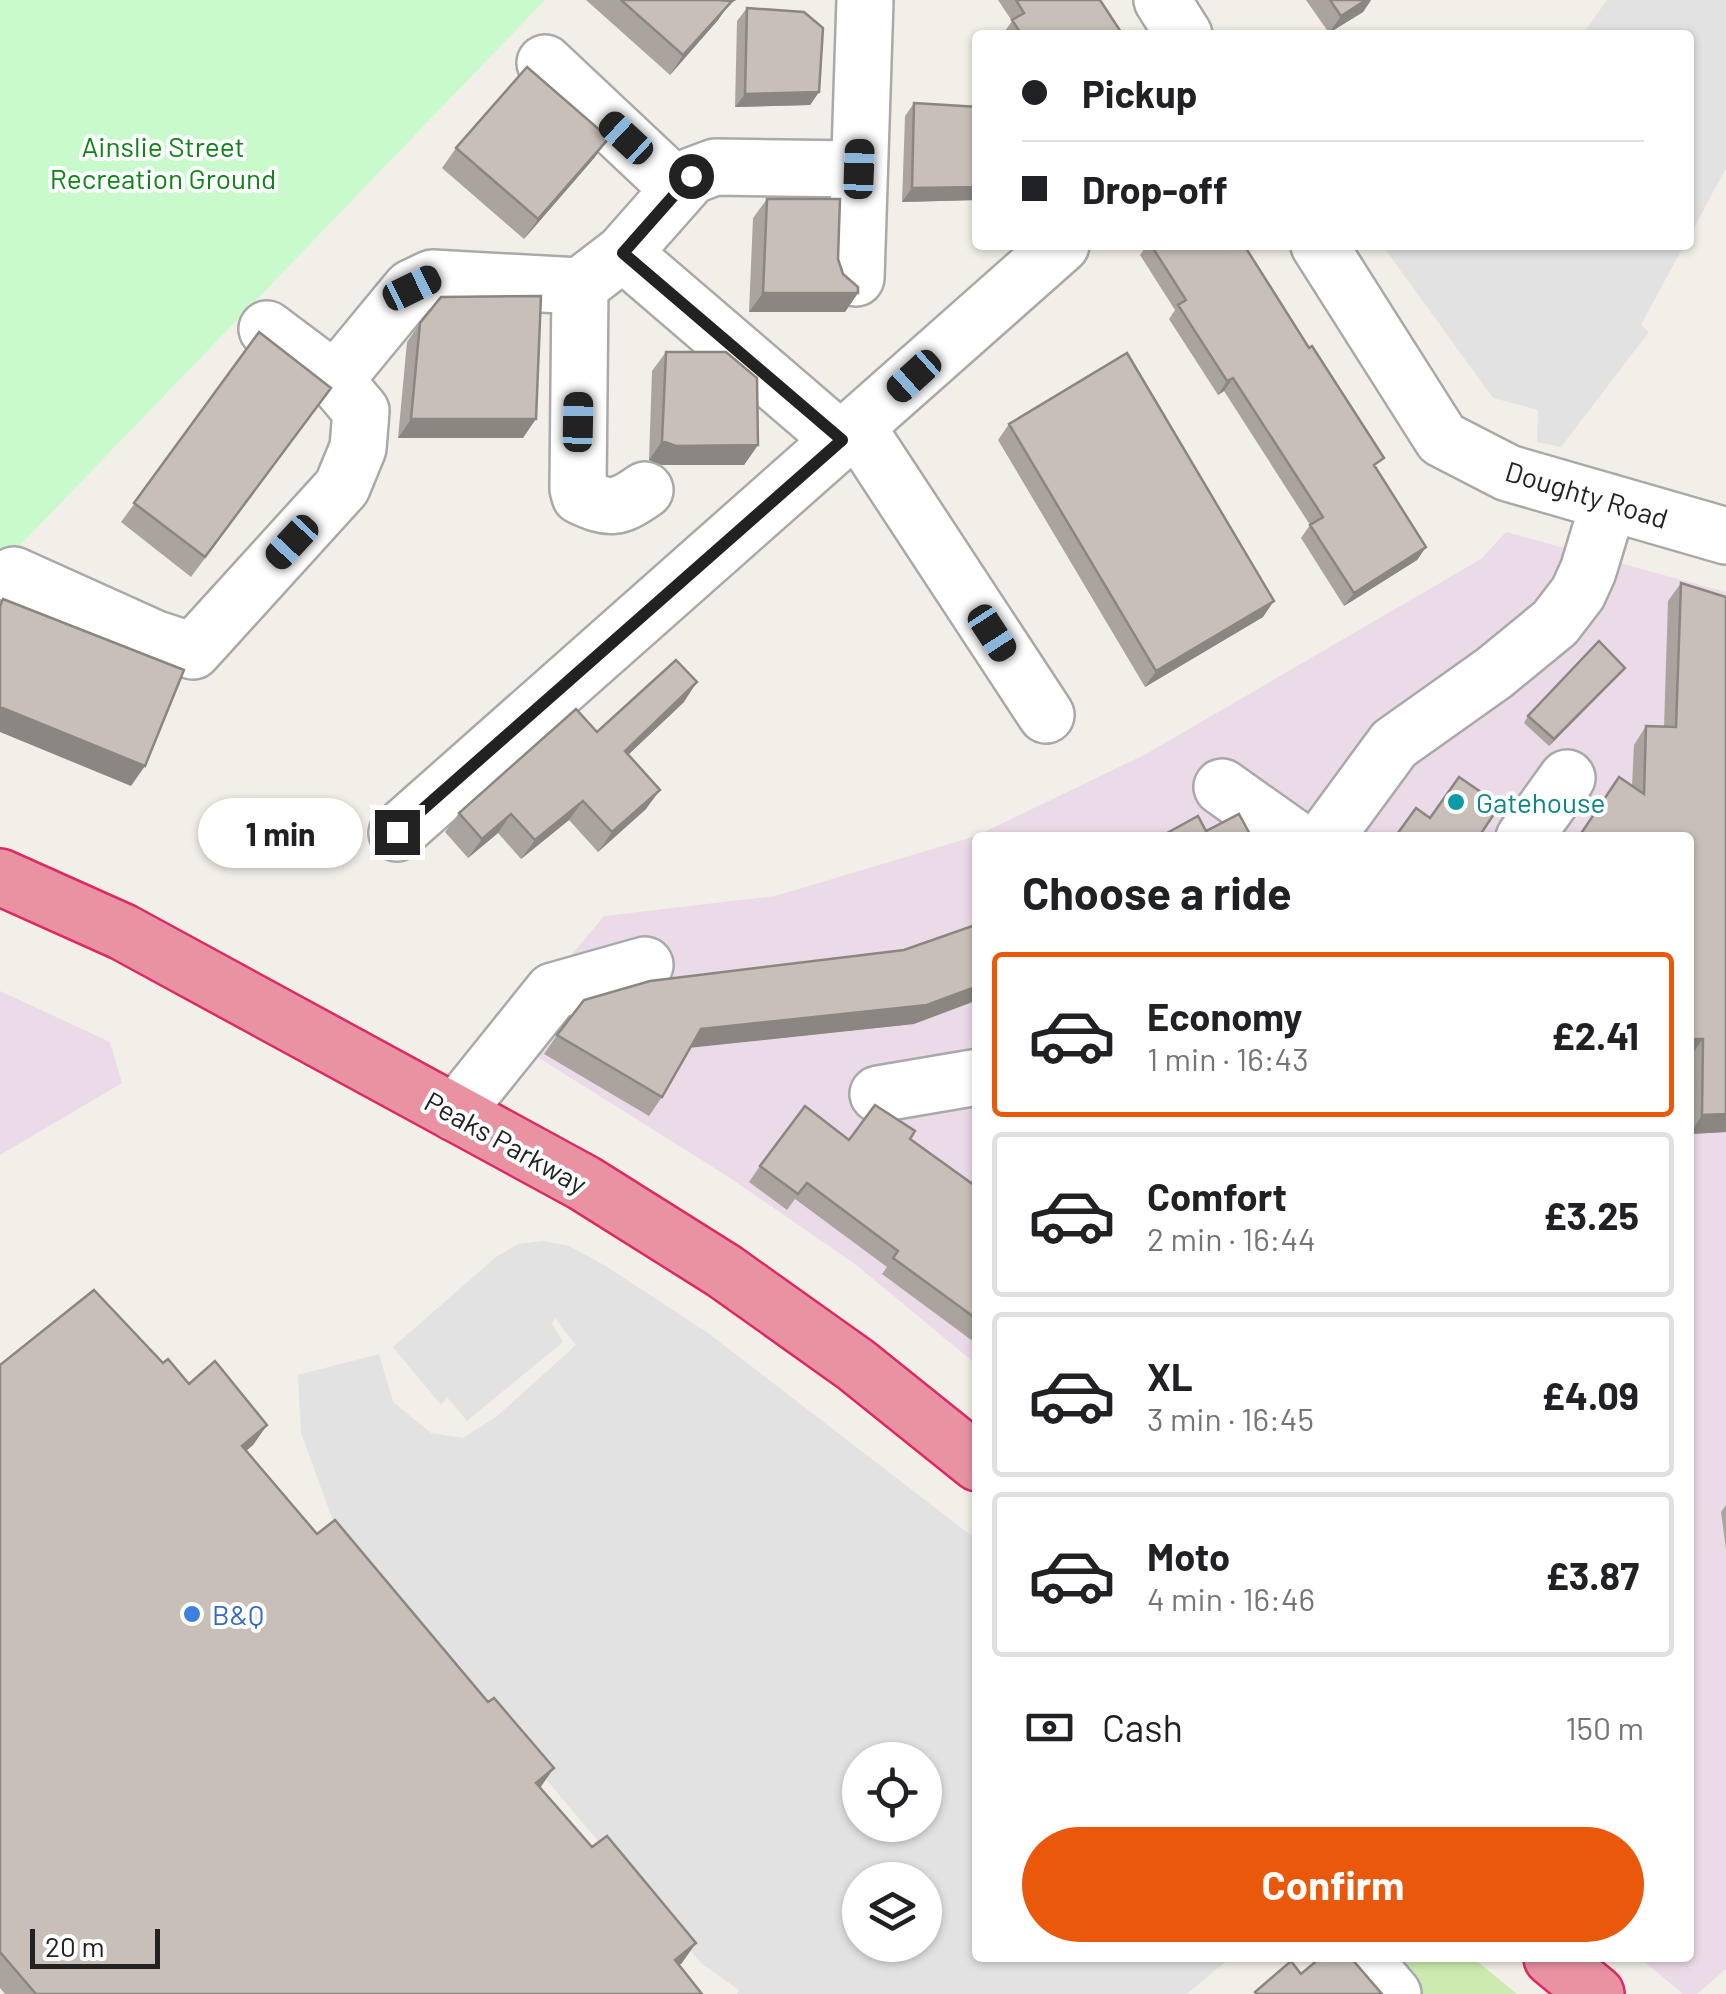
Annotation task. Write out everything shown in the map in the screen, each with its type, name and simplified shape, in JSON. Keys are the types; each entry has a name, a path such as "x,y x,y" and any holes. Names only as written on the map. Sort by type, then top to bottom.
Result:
{"highway":[{"name":"Peaks Parkway","path":"0,878 123,932 584,1184 724,1271 856,1365 972,1458"},
{"path":"1557,1962 1596,1994"}],"street":[{"path":"856,278 865,0"},
{"path":"1162,0 1181,30"},
{"path":"545,63 679,189"},
{"path":"336,380 412,288 432,278 580,286 623,253 691,176 715,166 859,169"},
{"path":"397,832 1055,250"},
{"name":"Doughty Road","path":"1322,250 1442,439 1508,473 1726,536"},
{"path":"623,253 849,434 1046,715"},
{"path":"580,286 580,496 600,505 622,506 645,490"},
{"path":"14,575 156,639 193,651 342,487 358,448 362,411 336,380 267,329"},
{"path":"1329,832 1394,744 1494,673 1554,623 1578,594 1588,572 1608,502"},
{"path":"1528,832 1567,778"},
{"path":"1222,787 1286,832"},
{"path":"455,1113 553,991 645,965"},
{"path":"878,1094 972,1078"},
{"path":"1366,1962 1394,1994"}],"shaded area":[{"path":"1607,0 1726,0 1726,168 1694,228 1694,30 1586,30"},
{"path":"1386,250 1681,250 1641,325 1649,332 1561,447 1537,442 1538,410 1493,398"},
{"path":"1506,532 1726,592 1726,1969 1697,1994 1683,1994 1645,1962 1694,1962 1694,832 984,832 1146,754 1481,559"},
{"path":"972,837 972,1361 855,1264 727,1176 504,1036 604,916 775,896"},
{"path":"0,991 110,1042 122,1083 0,1155"},
{"path":"543,1241 569,1246 604,1265 708,1333 972,1536 972,1962 1225,1962 1187,1994 737,1994 739,1990 702,1964 337,1532 301,1433 298,1375 379,1354 393,1402 431,1433 463,1438 496,1417 576,1345 555,1318 552,1324 563,1342 467,1421 447,1397 441,1405 393,1347 496,1257 518,1244"}],"green space":[{"name":"Ainslie Street Recreation Ground","path":"0,0 545,0 0,566"},
{"path":"1385,1962 1478,1962 1517,1994 1413,1994"}],"building":[{"path":"621,0 719,0 732,1 683,55"},
{"path":"1016,0 1100,0 1120,30 1019,30 1012,20 1024,13"},
{"path":"1330,0 1366,0 1341,16"},
{"path":"747,8 804,12 823,28 819,92 745,94"},
{"path":"527,67 609,138 538,219 456,148"},
{"path":"914,103 972,107 972,187 912,188"},
{"path":"767,199 840,199 838,259 843,274 858,287 858,293 763,293"},
{"path":"1154,250 1247,250 1384,458 1374,465 1426,547 1354,593 1310,525 1323,517 1233,378 1227,381 1178,305 1186,300"},
{"path":"541,296 536,419 411,419 420,323 441,297"},
{"path":"259,332 331,388 205,557 134,503"},
{"path":"666,352 726,352 757,378 758,445 676,446 662,441"},
{"path":"1127,353 1274,601 1156,671 1009,424"},
{"path":"1681,583 1726,597 1726,1114 1702,1115 1703,1039 1694,1039 1694,832 1582,832 1619,777 1644,794 1646,726 1676,727"},
{"path":"3,599 184,670 145,766 0,707"},
{"path":"1599,641 1625,668 1554,739 1528,716"},
{"path":"676,660 697,682 625,751 660,790 612,832 583,801 535,840 511,814 482,839 459,813 576,709 597,732"},
{"name":"Gatehouse","path":"1459,777 1500,805 1482,832 1399,832 1416,808 1430,818"},
{"path":"1239,814 1249,832 1169,832 1198,816 1206,831"},
{"path":"972,926 972,988 927,1005 701,1029 662,1097 557,1035 584,1000 650,981 904,950"},
{"path":"875,1105 915,1131 910,1139 972,1184 972,1316 893,1258 898,1251 807,1183 798,1194 760,1166 805,1106 849,1140"},
{"name":"B&Q","path":"94,1290 163,1363 168,1359 189,1384 215,1361 267,1425 242,1446 317,1534 335,1520 488,1702 494,1698 554,1768 536,1783 592,1847 607,1836 696,1943 675,1960 702,1994 36,1994 0,1952 0,1365"},
{"path":"1290,1962 1301,1974 1315,1962 1354,1962 1382,1994 1255,1992"}],"place":[{"name":"Gatehouse","path":"1456,802"},
{"name":"B&Q","path":"192,1614"}],"route":[{"path":"397,832 842,440 623,253 691,176"}]}
